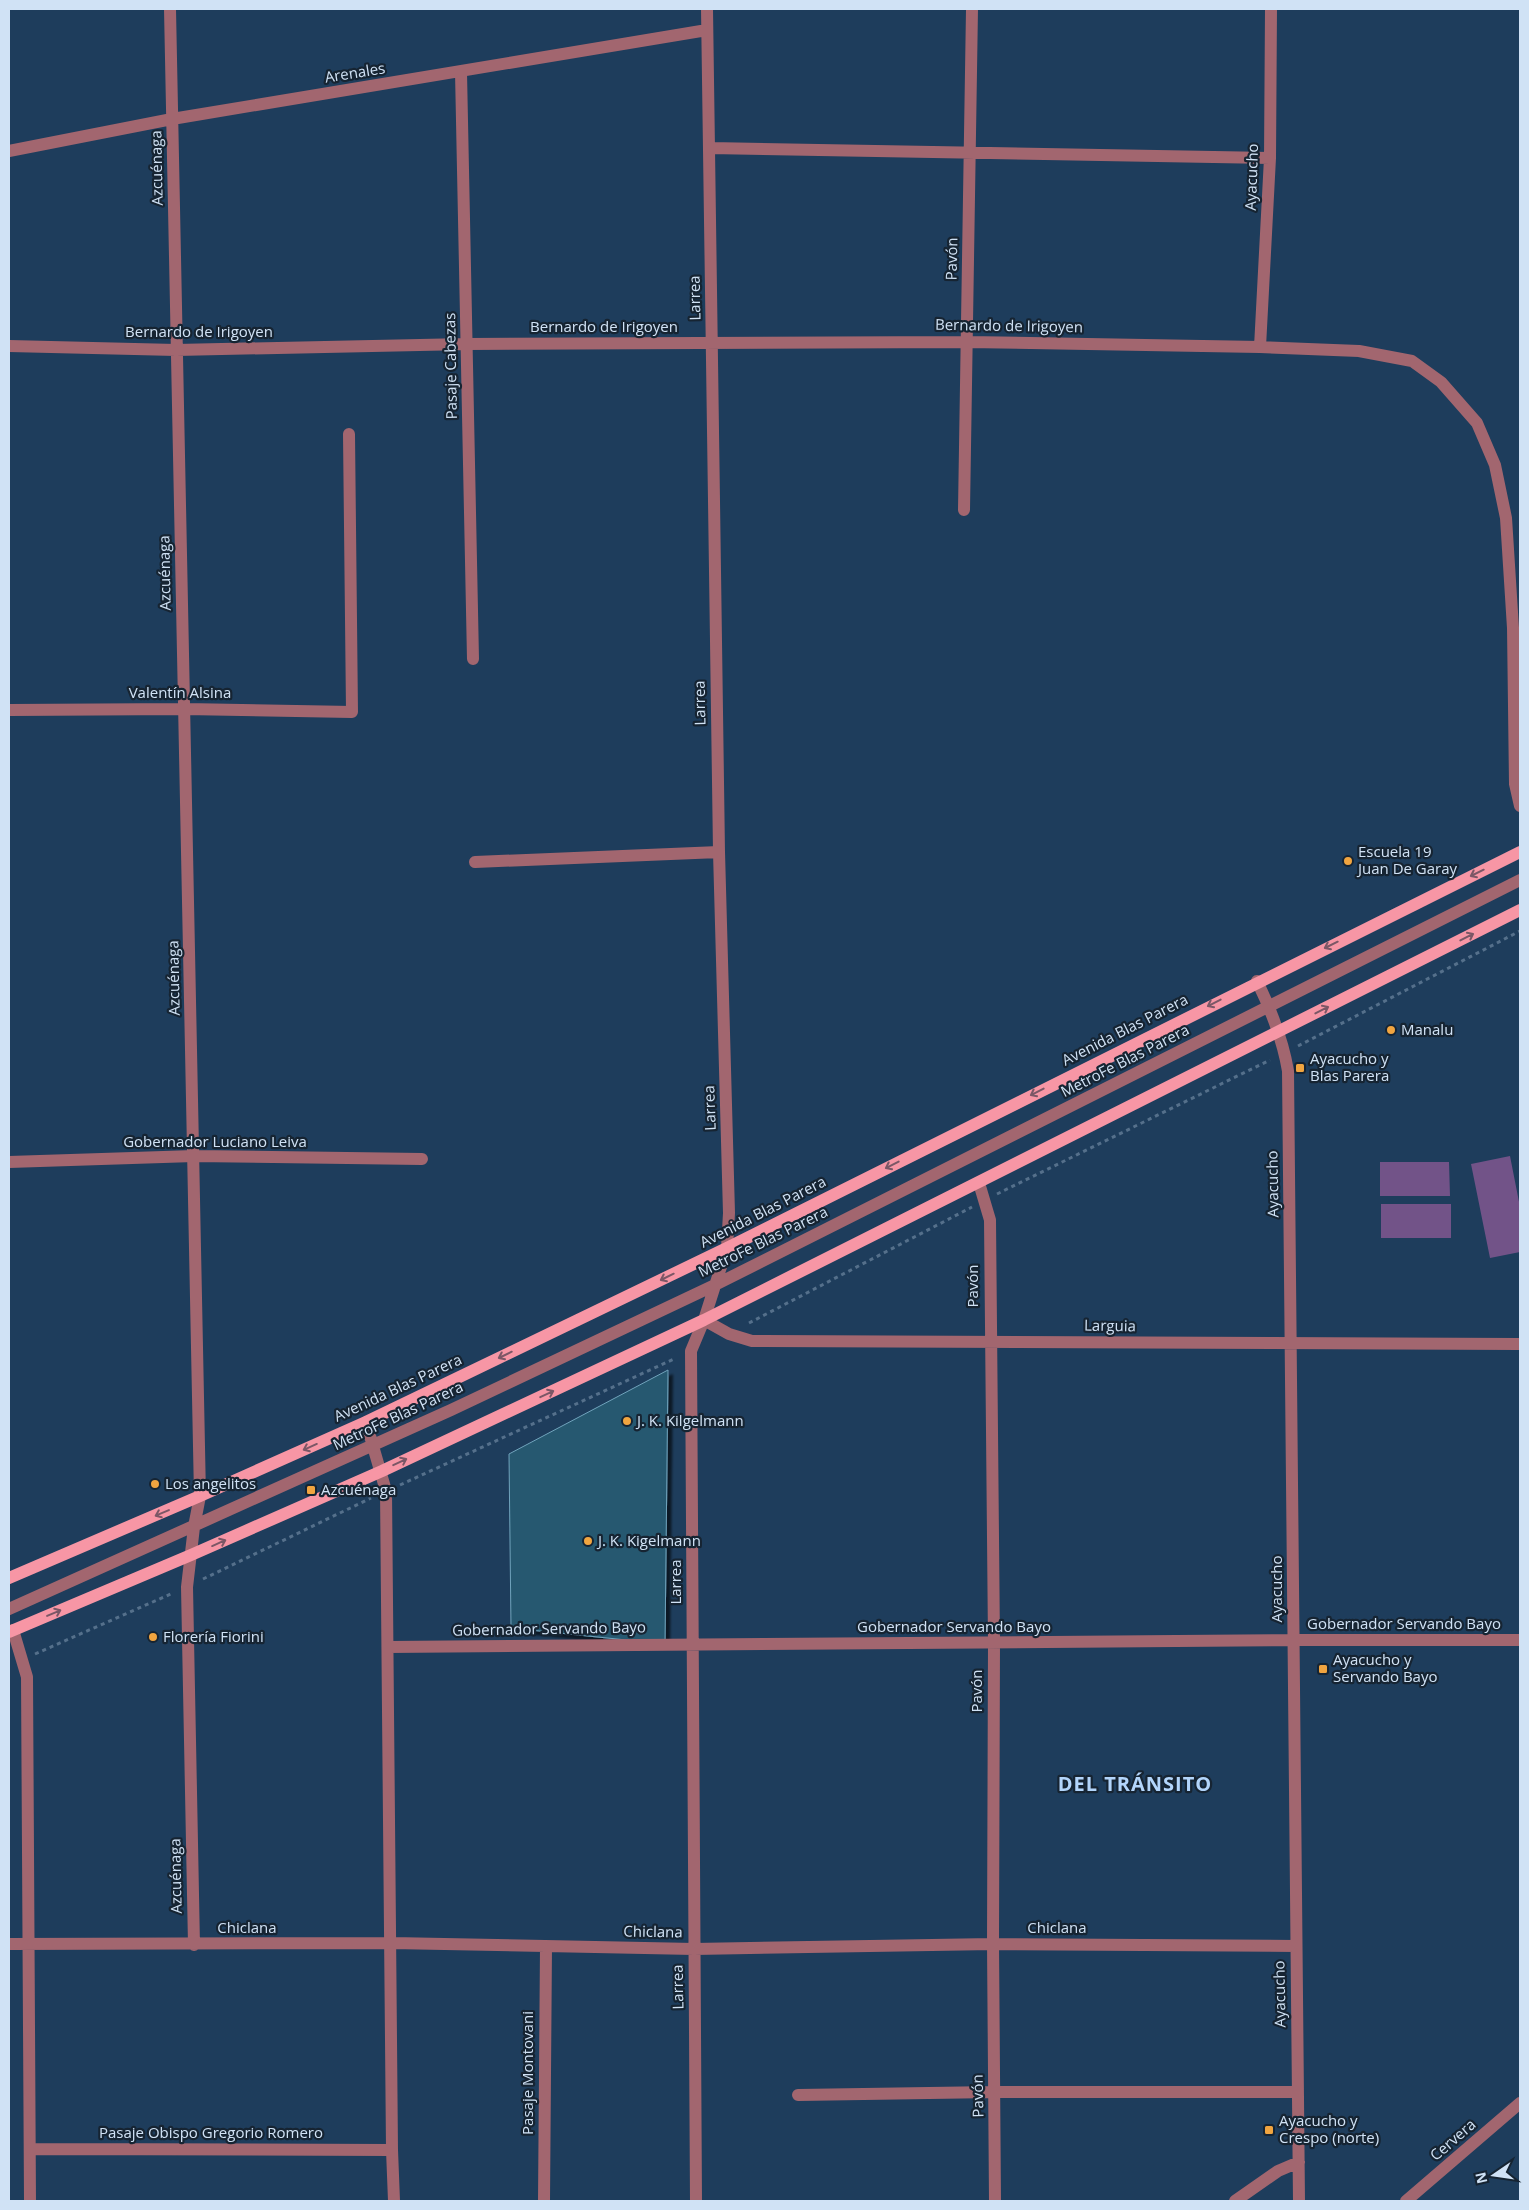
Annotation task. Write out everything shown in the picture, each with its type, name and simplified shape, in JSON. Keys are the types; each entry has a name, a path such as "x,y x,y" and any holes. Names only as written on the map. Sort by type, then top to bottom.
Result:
{"main road":[{"name":"Avenida Blas Parera","path":"9,1578 366,1422 727,1248 1257,981 1520,852"},
{"path":"11,1631 382,1471 704,1320 1520,910"}],"street":[{"name":"Azcuénaga","path":"170,9 200,1496 194,1527 187,1587 194,1945"},
{"name":"Larrea","path":"696,2201 691,1351 704,1320 727,1248 729,1213 718,852 707,9"},
{"name":"Pavón","path":"964,510 972,9"},
{"name":"Ayacucho","path":"1260,347 1270,158 1271,9"},
{"name":"Arenales","path":"9,151 172,119 707,30"},
{"name":"Pasaje Cabezas","path":"461,72 473,659"},
{"path":"710,148 1270,158"},
{"name":"Bernardo de Irigoyen","path":"9,346 176,350 467,344 967,342 1260,347 1359,351 1412,361 1441,382 1477,423 1495,465 1506,518 1513,628 1515,784 1520,806"},
{"name":"Valentín Alsina","path":"9,710 185,709 352,712 349,434"},
{"path":"475,862 718,852"},
{"name":"MetroFe Blas Parera","path":"9,1609 374,1445 715,1285 1520,880"},
{"name":"Ayacucho","path":"1257,981 1269,1007 1285,1052 1288,1071 1299,2201"},
{"name":"Gobernador Luciano Leiva","path":"9,1162 194,1156 422,1159"},
{"name":"Pavón","path":"979,1183 990,1220 994,1643 992,1944 995,2201"},
{"name":"Larguia","path":"704,1320 729,1334 752,1340 1520,1344"},
{"path":"366,1422 382,1471 386,1491 394,2201"},
{"path":"11,1631 27,1677 30,2201"},
{"name":"Gobernador Servando Bayo","path":"388,1647 1520,1640"},
{"name":"Chiclana","path":"9,1944 392,1943 694,1949 992,1944 1296,1946"},
{"name":"Pasaje Montovani","path":"544,2201 546,1946"},
{"path":"798,2095 994,2092 1297,2092"},
{"name":"Cervera","path":"1406,2201 1520,2103"},
{"name":"Pasaje Obispo Gregorio Romero","path":"30,2149 392,2150"},
{"path":"1235,2201 1278,2171 1299,2162"}],"shaded area":[{"path":"1510,1156 1520,1207 1520,1252 1490,1258 1471,1164"},
{"path":"1380,1162 1449,1162 1450,1196 1380,1196"},
{"path":"1381,1204 1451,1204 1451,1238 1381,1238"}],"building":[{"name":"J. K. Kigelmann","path":"668,1370 665,1644 511,1628 509,1454"}],"place":[{"name":"Escuela 19 Juan De Garay","path":"1348,861"},
{"name":"Manalu","path":"1391,1030"},
{"name":"Ayacucho y Blas Parera","path":"1300,1068"},
{"name":"J. K. Kilgelmann","path":"627,1421"},
{"name":"Los angelitos","path":"155,1484"},
{"name":"Azcuénaga","path":"311,1490"},
{"name":"J. K. Kigelmann","path":"588,1541"},
{"name":"Florería Fiorini","path":"153,1637"},
{"name":"Ayacucho y Servando Bayo","path":"1323,1669"},
{"name":"Ayacucho y Crespo (norte)","path":"1269,2130"}],"district":[{"name":"DEL TRÁNSITO","path":"1135,1784"}]}
